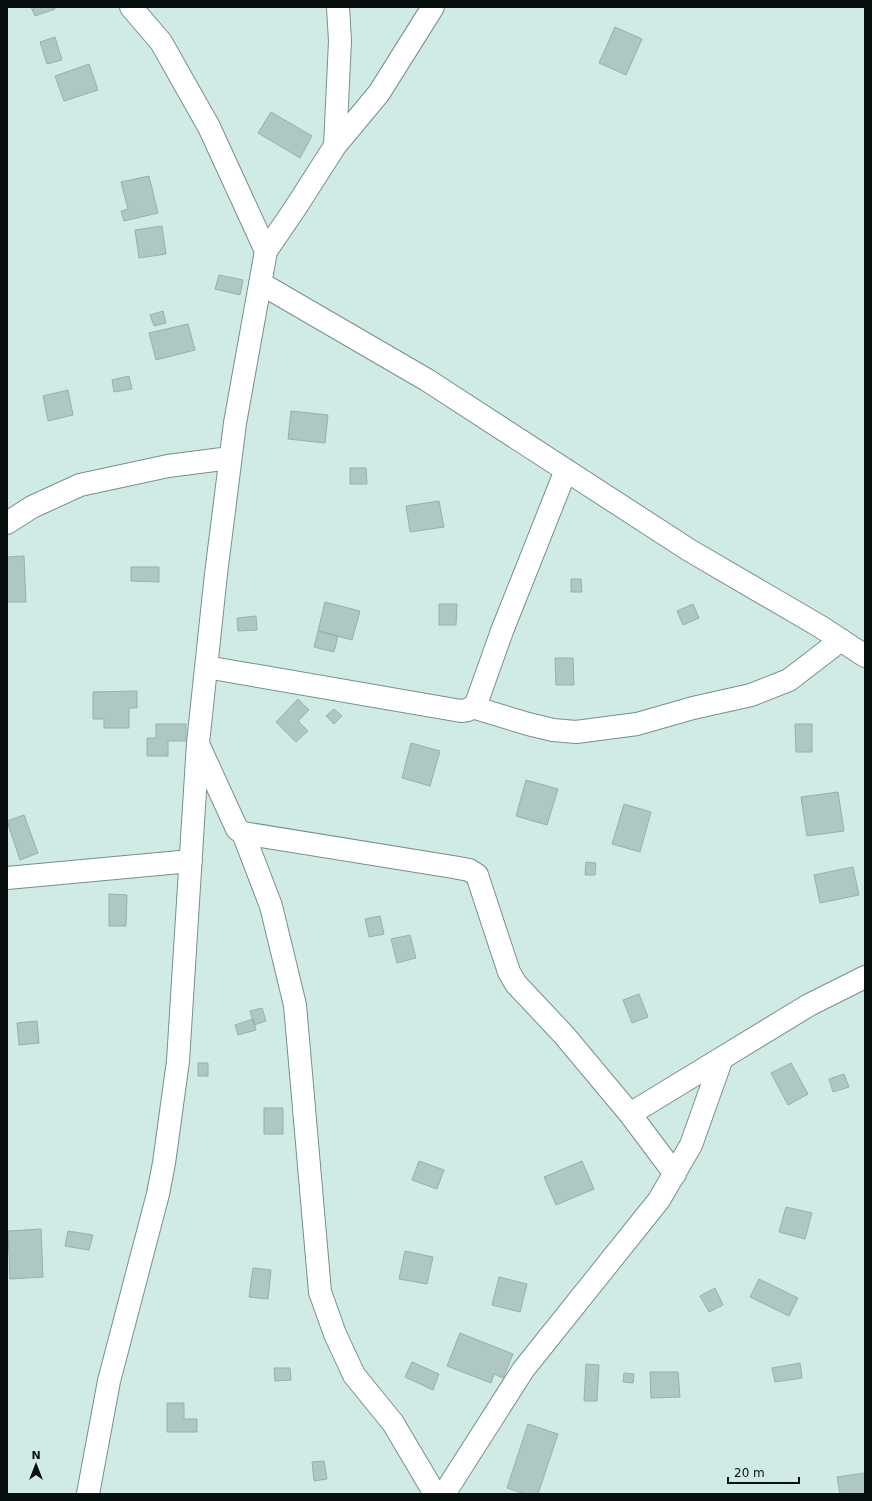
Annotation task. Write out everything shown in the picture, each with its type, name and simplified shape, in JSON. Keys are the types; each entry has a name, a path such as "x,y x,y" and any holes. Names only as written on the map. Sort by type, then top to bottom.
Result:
{"street":[{"path":"131,7 162,42 209,127 266,251"},
{"path":"335,146 340,41 338,7"},
{"path":"88,1494 109,1381 158,1194 164,1163 178,1061 198,743 206,667 234,423 266,251 335,146 379,93 433,7"},
{"path":"260,283 427,380 689,550 841,640 865,656"},
{"path":"7,523 32,506 80,485 168,466 230,458"},
{"path":"206,667 461,711 468,710 476,704 502,631 566,470"},
{"path":"472,707 553,730 576,732 637,724 693,708 752,695 789,680 841,640"},
{"path":"198,743 237,829 243,834 271,906 295,1005 320,1292 335,1334 354,1376 393,1423 435,1494"},
{"path":"243,834 453,867 468,870 477,876 509,972 516,984 564,1035 630,1114 674,1174"},
{"path":"7,878 190,861"},
{"path":"630,1114 809,1005 865,977"},
{"path":"444,1494 523,1370 659,1200 690,1145 722,1058"}],"building":[{"path":"31,7 54,7 55,9 35,16"},
{"path":"615,27 642,39 626,75 599,63"},
{"path":"55,37 62,60 47,64 40,42"},
{"path":"89,64 98,90 64,101 55,76"},
{"path":"271,112 312,136 300,158 258,133"},
{"path":"149,176 158,213 124,221 121,211 128,209 121,182"},
{"path":"162,226 166,254 139,258 135,230"},
{"path":"219,275 243,280 240,295 215,289"},
{"path":"163,311 166,323 154,326 150,315"},
{"path":"188,324 195,350 156,360 149,333"},
{"path":"129,376 132,389 114,392 112,380"},
{"path":"68,390 73,415 48,421 43,396"},
{"path":"291,411 328,415 325,443 288,439"},
{"path":"350,468 366,468 367,484 350,484"},
{"path":"439,501 444,527 410,532 406,506"},
{"path":"24,556 26,602 7,602 7,557"},
{"path":"131,567 159,567 159,582 131,581"},
{"path":"571,579 581,579 582,592 571,592"},
{"path":"325,602 360,611 352,640 318,631"},
{"path":"439,604 457,604 456,625 439,625"},
{"path":"693,604 699,618 683,625 677,611"},
{"path":"256,616 257,630 238,631 237,618"},
{"path":"318,631 338,636 334,652 314,647"},
{"path":"555,658 573,658 574,685 556,685"},
{"path":"137,691 137,708 129,708 129,728 104,728 104,719 93,719 93,692"},
{"path":"298,699 309,710 298,721 308,731 296,742 276,722"},
{"path":"334,709 342,716 334,724 326,716"},
{"path":"156,724 186,724 186,741 168,741 168,756 147,756 147,738 156,738"},
{"path":"795,724 812,724 812,752 796,752"},
{"path":"411,743 440,751 430,786 402,778"},
{"path":"526,780 558,789 547,825 516,816"},
{"path":"838,792 844,831 807,836 801,797"},
{"path":"624,804 651,812 640,852 612,844"},
{"path":"24,815 38,853 20,860 7,821"},
{"path":"586,862 596,863 595,875 585,875"},
{"path":"853,867 859,895 820,903 814,875"},
{"path":"109,894 127,895 126,926 109,926"},
{"path":"380,916 384,934 369,937 365,919"},
{"path":"410,935 416,958 397,963 391,939"},
{"path":"639,994 648,1017 632,1023 623,1000"},
{"path":"262,1008 266,1021 254,1025 250,1011"},
{"path":"253,1019 256,1030 238,1035 235,1025"},
{"path":"37,1021 39,1043 19,1045 17,1023"},
{"path":"198,1063 208,1063 208,1076 198,1076"},
{"path":"791,1063 808,1094 788,1105 771,1073"},
{"path":"844,1074 849,1087 833,1092 829,1079"},
{"path":"264,1108 283,1108 283,1134 264,1134"},
{"path":"419,1161 444,1170 437,1189 412,1180"},
{"path":"582,1161 594,1189 556,1205 544,1177"},
{"path":"786,1207 812,1213 805,1239 779,1232"},
{"path":"41,1229 43,1277 10,1279 8,1231"},
{"path":"68,1231 93,1235 89,1250 65,1246"},
{"path":"405,1251 433,1257 427,1284 399,1279"},
{"path":"253,1268 271,1270 268,1299 249,1297"},
{"path":"499,1277 527,1284 520,1312 492,1305"},
{"path":"759,1279 798,1298 789,1316 750,1297"},
{"path":"715,1288 723,1305 709,1312 700,1296"},
{"path":"460,1333 513,1354 503,1378 494,1374 491,1383 447,1366"},
{"path":"412,1362 439,1374 433,1390 405,1377"},
{"path":"800,1363 802,1378 775,1382 772,1368"},
{"path":"586,1364 599,1365 597,1401 584,1401"},
{"path":"274,1368 290,1368 291,1380 275,1381"},
{"path":"650,1372 678,1372 680,1397 651,1398"},
{"path":"624,1373 634,1374 633,1383 623,1382"},
{"path":"167,1403 184,1403 184,1419 197,1419 197,1432 167,1432"},
{"path":"528,1424 558,1434 538,1494 525,1494 507,1488"},
{"path":"324,1461 327,1479 314,1481 312,1462"},
{"path":"865,1473 865,1494 840,1494 837,1477"}]}
